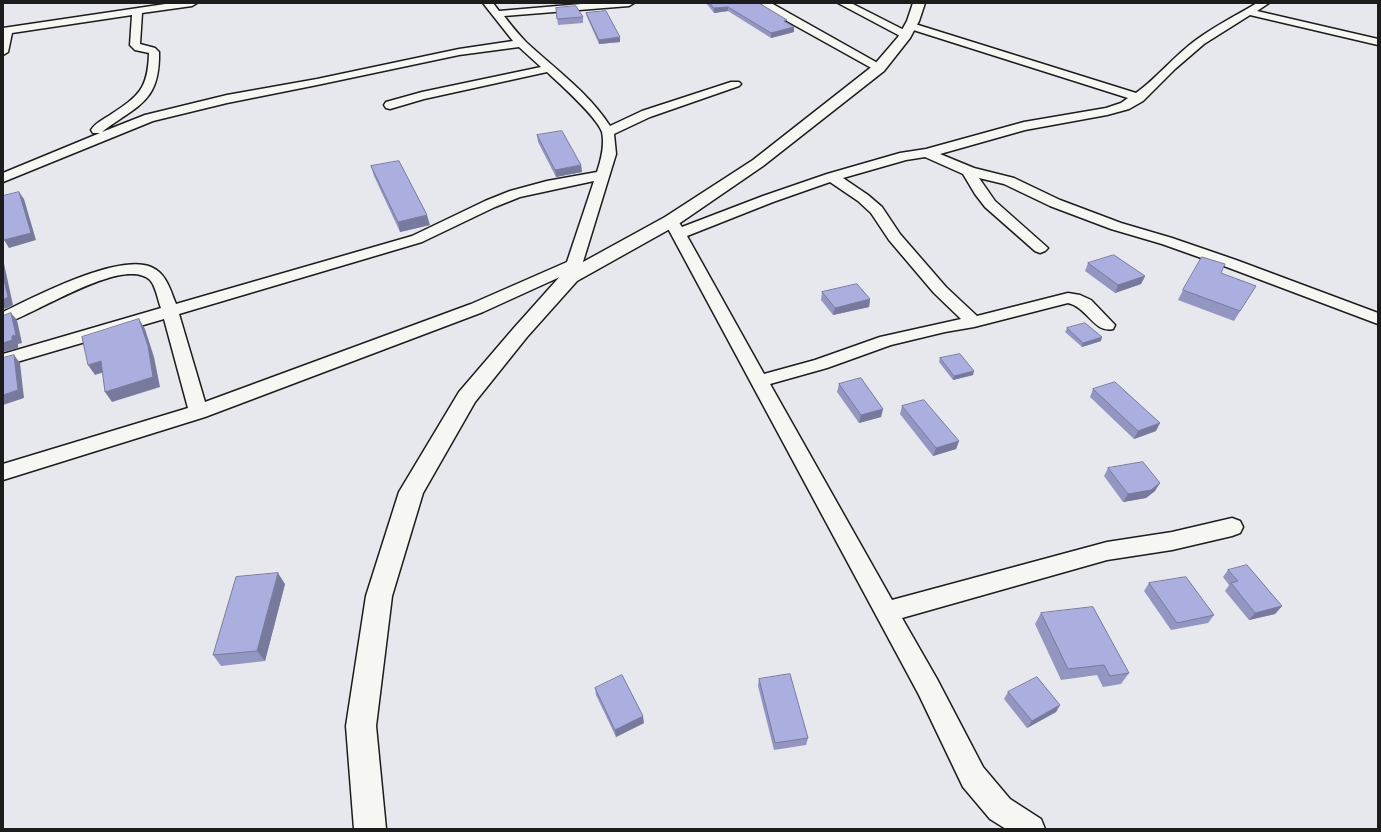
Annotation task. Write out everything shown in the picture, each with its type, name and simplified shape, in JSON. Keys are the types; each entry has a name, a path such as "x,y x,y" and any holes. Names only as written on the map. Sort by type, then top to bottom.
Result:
{"street":[{"path":"3,52 5,30 192,3"},
{"path":"370,829 361,726 380,596 411,492 467,397 572,271 609,154 608,132 599,118 574,90 521,43 488,3"},
{"path":"496,14 629,3"},
{"path":"765,3 773,10 879,68"},
{"path":"843,3 909,31 1139,98"},
{"path":"675,228 879,68 909,31 919,3"},
{"path":"3,472 198,412 477,308 601,259 633,243 675,228 832,177 905,156 927,153 1024,126 1107,111 1125,106 1149,90 1171,67 1200,42 1264,3"},
{"path":"86,144 98,128 139,101 150,86 153,74 154,52 150,49 139,48 135,45 137,11"},
{"path":"1248,12 1378,42"},
{"path":"3,178 26,167 149,118 227,99 317,82 459,52 521,43"},
{"path":"390,105 422,96 551,68"},
{"path":"608,132 646,114 735,84"},
{"path":"927,153 969,171 1009,182 1055,203 1116,226 1167,241 1230,263 1378,319"},
{"path":"969,171 972,180 986,201 1040,248"},
{"path":"3,360 111,327 170,312 417,239 439,230 489,204 516,194 602,175"},
{"path":"832,177 863,198 877,210 894,237 940,290 974,322"},
{"path":"675,228 928,687 973,777 1000,809 1031,829"},
{"path":"3,319 57,292 94,278 130,268 145,270 157,277 170,312 198,412"},
{"path":"759,381 821,364 886,341 945,327 974,322 1068,298 1075,298 1082,302 1107,325"},
{"path":"886,612 1107,551 1172,541 1232,527"}],"building":[{"path":"710,3 759,3 787,20 784,21 794,27 771,33 728,7 714,8"},
{"path":"576,6 583,17 557,19 556,8"},
{"path":"606,11 620,37 599,40 586,13"},
{"path":"562,131 581,165 555,170 537,135"},
{"path":"399,161 427,215 398,222 371,166"},
{"path":"19,192 31,233 4,240 3,196"},
{"path":"1114,255 1145,276 1118,285 1088,263"},
{"path":"1202,257 1225,264 1221,273 1256,286 1240,311 1183,290"},
{"path":"3,276 8,297 3,300"},
{"path":"857,284 870,299 835,308 822,292"},
{"path":"11,313 16,335 12,336 12,340 3,343 3,316"},
{"path":"139,319 148,346 153,377 105,392 101,361 88,365 82,337"},
{"path":"1085,323 1102,337 1083,343 1067,328"},
{"path":"960,354 974,371 954,376 940,358"},
{"path":"14,355 18,390 3,395 3,358"},
{"path":"861,378 883,409 861,415 839,384"},
{"path":"1115,382 1160,423 1138,431 1093,389"},
{"path":"924,400 959,441 936,448 902,406"},
{"path":"1143,462 1160,483 1151,490 1128,494 1108,468"},
{"path":"1247,565 1282,606 1255,613 1231,583 1238,581 1228,570"},
{"path":"278,573 257,651 213,655 236,577"},
{"path":"1186,577 1214,615 1177,623 1149,583"},
{"path":"1093,607 1129,673 1110,676 1104,665 1068,669 1041,613"},
{"path":"790,674 808,738 775,743 759,679"},
{"path":"622,675 643,716 615,730 595,688"},
{"path":"1037,677 1060,705 1032,721 1008,692"}]}
